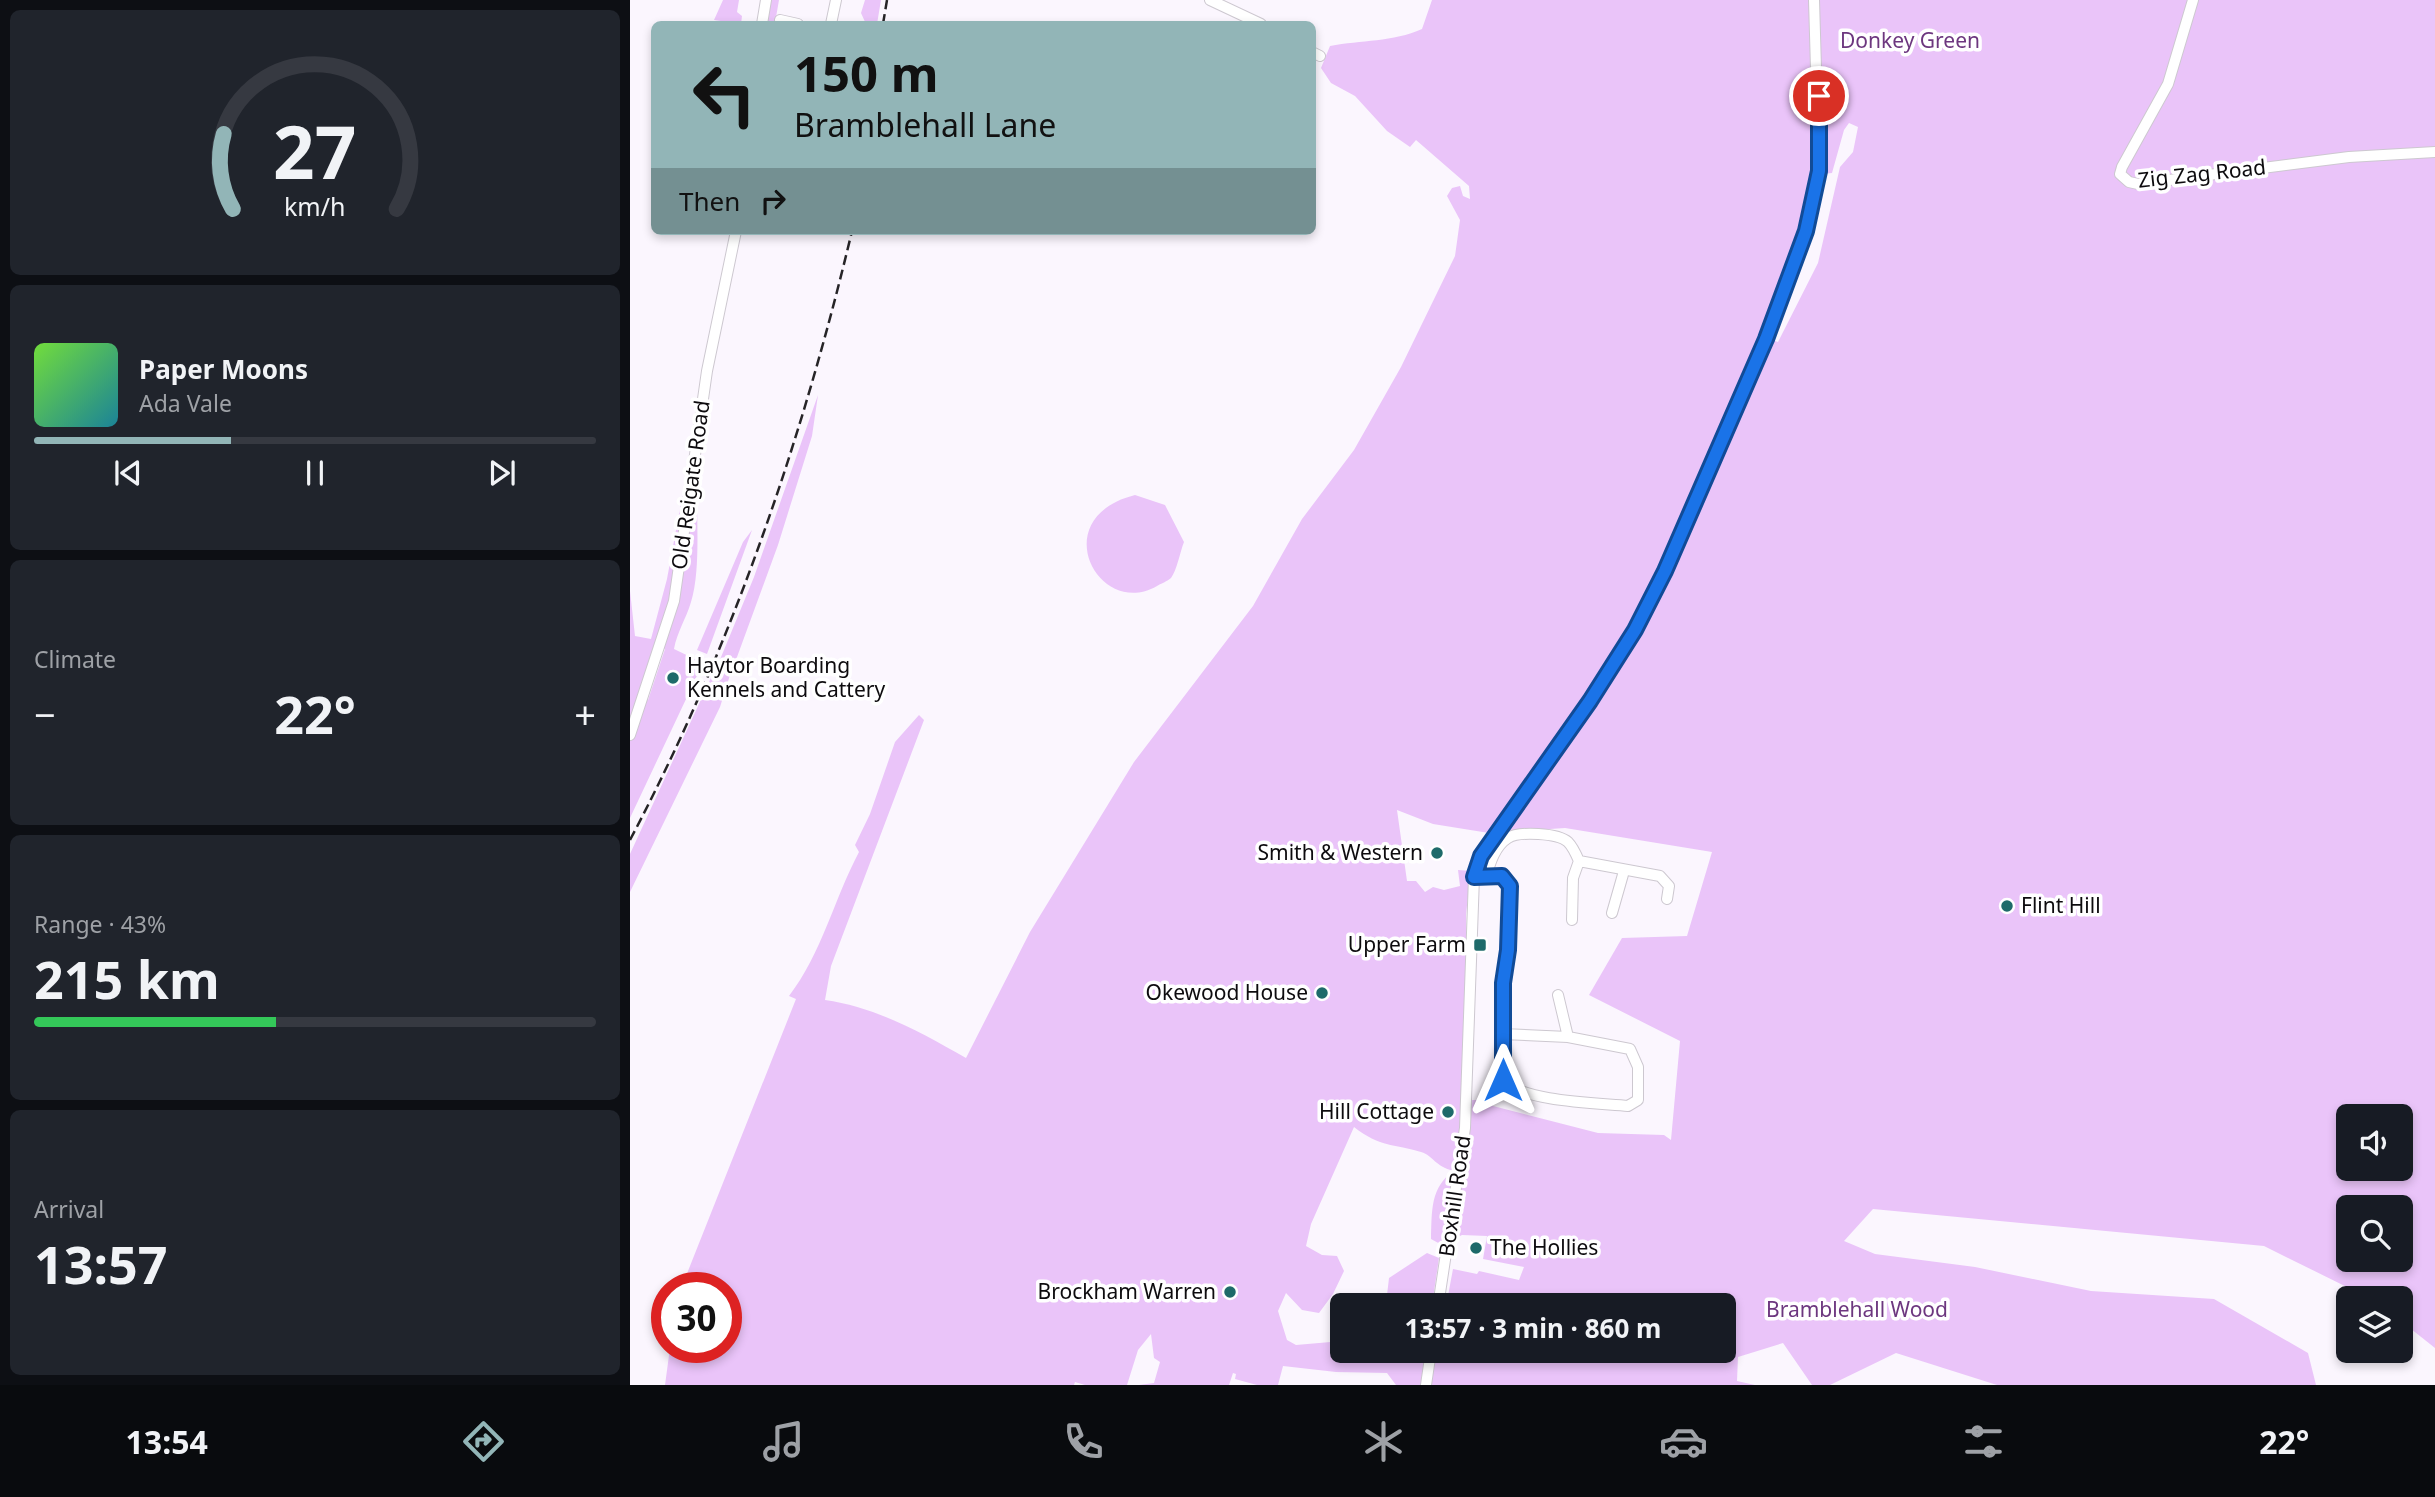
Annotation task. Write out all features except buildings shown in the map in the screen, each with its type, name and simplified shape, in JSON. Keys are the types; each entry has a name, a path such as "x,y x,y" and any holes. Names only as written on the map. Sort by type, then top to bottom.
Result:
{"street":[{"path":"762,21 766,0"},
{"path":"832,21 836,0"},
{"path":"1210,0 1255,21"},
{"path":"1503,1034 1568,1037 1630,1049 1638,1068 1638,1100 1628,1106 1586,1102 1509,1087 1503,1080 1503,1034 1503,983 1508,950 1510,886 1502,876 1474,877 1486,847 1569,732 1649,605 1790,278 1806,231 1819,171 1814,0"},
{"name":"Zig Zag Road","path":"2193,0 2168,84 2122,167 2120,174 2129,182 2137,184 2349,156 2435,152"},
{"path":"780,20 784,21"},
{"name":"Old Reigate Road","path":"630,735 674,601 707,371 735,235"},
{"path":"1486,877 1497,849 1507,838 1518,835 1560,837 1569,842 1578,861 1573,878 1572,919"},
{"path":"1578,861 1660,876 1669,886 1667,898"},
{"path":"1612,914 1624,871"},
{"name":"Boxhill Road","path":"1440,1293 1465,1128 1474,877"},
{"path":"1558,996 1568,1037"},
{"path":"1426,1385 1429,1363"}],"green space":[{"path":"723,0 739,0 737,12 742,16 741,21 714,20"},
{"path":"771,0 779,0 775,21 768,21"},
{"path":"865,0 881,0 878,21 865,21 861,13"},
{"path":"1432,0 2435,0 2435,1348 2413,1331 2413,1286 2345,1286 2264,1246 1873,1209 1844,1241 1875,1254 1975,1267 2091,1291 2214,1299 2308,1353 2316,1385 1997,1385 1896,1353 1830,1385 1812,1385 1783,1343 1738,1357 1737,1381 1755,1385 1396,1385 1387,1373 1336,1372 1283,1366 1278,1385 1257,1385 1235,1379 1236,1374 1233,1373 1229,1385 1139,1385 1154,1383 1160,1362 1154,1358 1151,1334 1138,1350 1127,1385 1085,1385 1075,1382 1074,1385 665,1385 668,1363 742,1363 742,1272 688,1271 796,999 789,996 819,944 859,852 855,845 870,814 895,742 919,715 924,720 831,966 825,1000 844,1003 880,1015 966,1058 1030,932 1134,762 1253,606 1302,519 1354,450 1401,367 1455,256 1460,220 1447,196 1452,188 1460,186 1463,196 1470,199 1469,186 1416,140 1410,147 1387,131 1355,96 1331,83 1321,68 1330,46 1388,39 1422,29","holes":["1849,123 1858,127 1853,152 1840,167 1818,263 1778,342 1769,339 1816,208 1822,174 1832,173 1844,130","1397,810 1433,824 1489,833 1565,828 1712,852 1687,936 1622,938 1589,995 1680,1041 1671,1140 1664,1135 1598,1133 1493,1106 1489,1100 1472,1100 1469,1144 1459,1146 1467,1008 1466,914 1471,871 1458,870 1460,886 1444,890 1433,887 1425,892 1416,881 1407,881","1354,1127 1379,1142 1425,1154 1454,1171 1446,1177 1436,1192 1432,1209 1431,1239 1442,1245 1462,1235 1487,1236 1483,1259 1524,1267 1519,1280 1479,1271 1477,1274 1453,1269 1448,1293 1736,1293 1736,1363 1330,1363 1330,1342 1296,1345 1287,1340 1278,1311 1286,1293 1302,1310 1319,1313 1330,1298 1330,1293 1333,1293 1344,1271 1337,1256 1322,1255 1306,1246 1311,1224"]},
{"path":"818,395 812,436 778,545 733,668 719,662 754,577"},
{"path":"683,492 697,496 697,564 691,602 674,649 703,663 630,818 630,591 635,636 651,639 667,579","holes":["657,647 665,649 648,700 641,696"]},
{"path":"1135,495 1165,505 1184,542 1171,578 1136,593 1116,589 1101,578 1090,562 1087,543 1092,524 1107,507"},
{"path":"752,530 707,654 697,650 743,542"},
{"path":"715,669 730,675 720,707 630,892 630,854"},
{"path":"1427,1253 1439,1258 1434,1293 1387,1293 1389,1278"}],"railway":[{"path":"884,21 887,0"},
{"path":"630,840 700,694 760,543 810,388 851,235"}],"place":[{"name":"Haytor Boarding Kennels and Cattery","path":"673,678"},
{"name":"Smith & Western","path":"1437,853"},
{"name":"Flint Hill","path":"2007,906"},
{"name":"Upper Farm","path":"1480,945"},
{"name":"Okewood House","path":"1322,993"},
{"name":"Hill Cottage","path":"1448,1112"},
{"name":"The Hollies","path":"1476,1248"},
{"name":"Brockham Warren","path":"1230,1292"}],"route":[{"path":"1503,1080 1503,983 1508,950 1510,886 1502,876 1474,877 1486,847 1554,754 1635,630 1665,571 1729,418 1766,339 1806,231 1819,171 1819,96"}],"park label":[{"name":"Donkey Green","path":"1910,41"},
{"name":"Bramblehall Wood","path":"1857,1310"}]}
